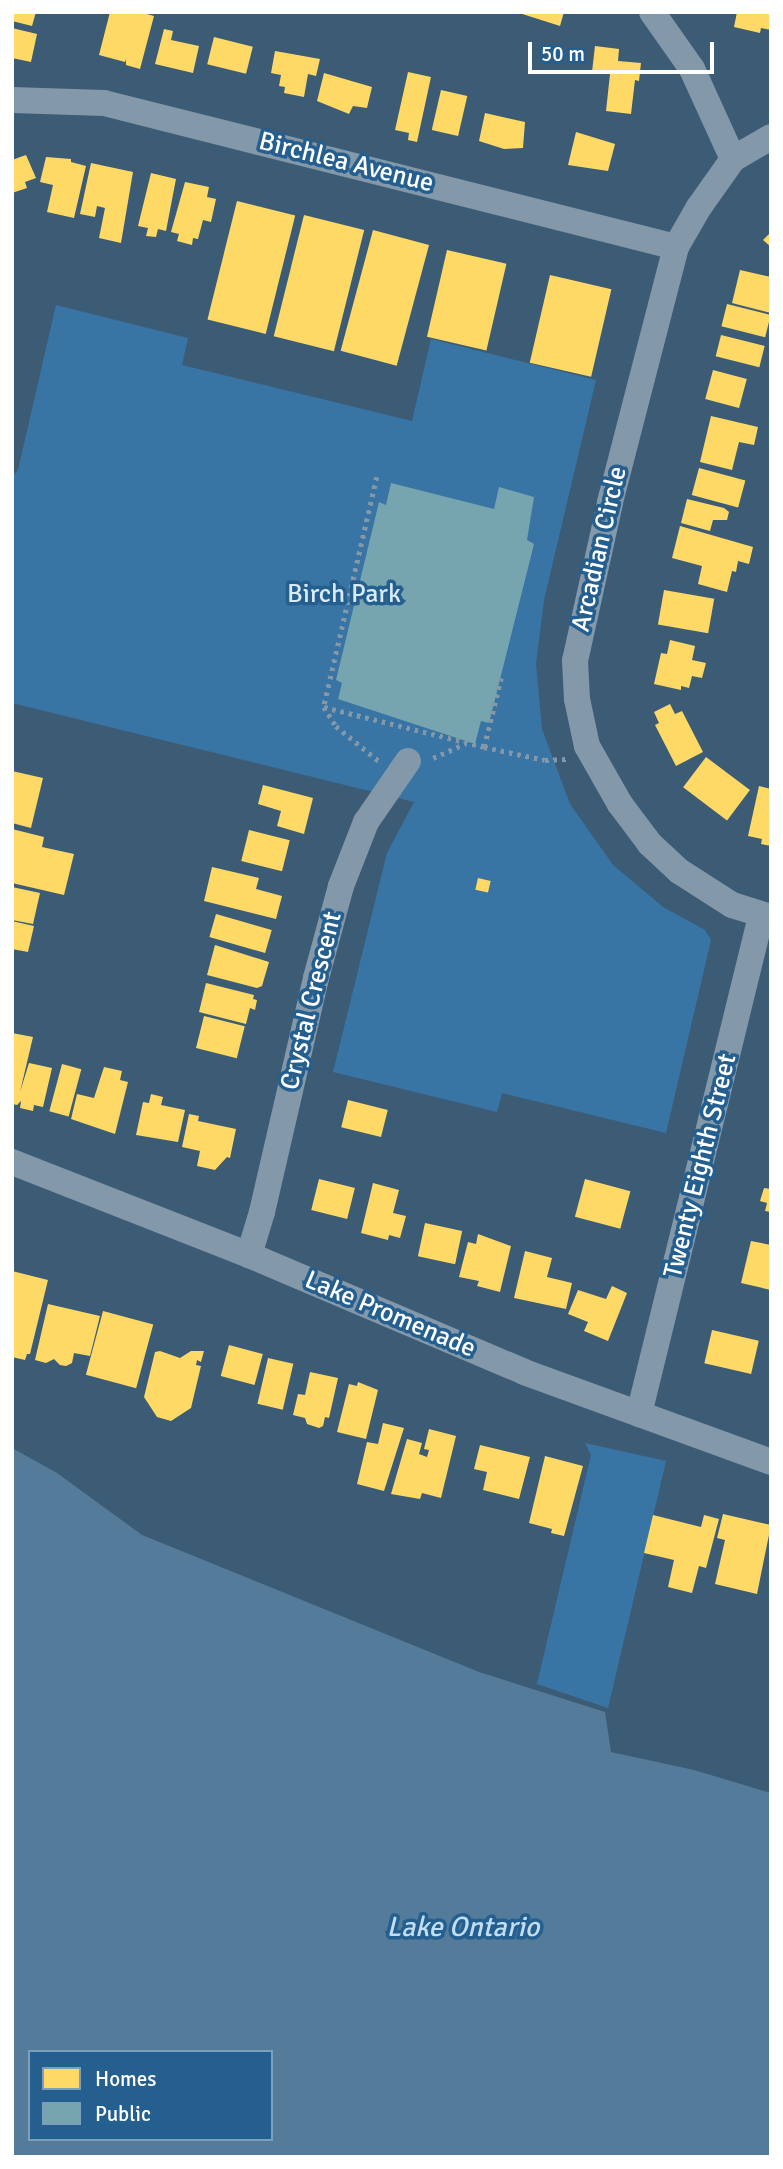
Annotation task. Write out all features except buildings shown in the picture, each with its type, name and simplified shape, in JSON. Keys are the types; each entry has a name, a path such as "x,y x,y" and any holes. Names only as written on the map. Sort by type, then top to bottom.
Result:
{"street":[{"path":"652,12 692,69 733,159"},
{"name":"Birchlea Avenue","path":"12,100 63,100 117,105 676,247"},
{"name":"Arcadian Circle","path":"766,917 732,905 679,871 650,844 593,759 577,699 575,661 610,503 676,247 699,207 733,159 771,137"},
{"name":"Crystal Crescent","path":"249,1255 262,1212 316,978 341,886 366,822 403,768"},
{"name":"Twenty Eighth Street","path":"639,1414 766,917"},
{"name":"Lake Promenade","path":"12,1162 249,1255 524,1372 771,1462"}],"path":[{"path":"377,477 324,707 336,726 403,768 426,763 442,751 467,743"},
{"path":"484,747 502,678"},
{"path":"324,707 545,760 593,759"}],"green space":[{"name":"Birch Park","path":"56,305 188,338 182,365 412,421 431,339 596,380 544,600 536,664 542,729 570,804 613,865 663,907 705,930 711,940 666,1133 502,1093 497,1112 333,1072 387,853 414,802 12,703 12,477 18,470"},
{"path":"585,1443 666,1461 608,1708 537,1684 591,1455"}],"water":[{"name":"Lake Ontario","path":"12,1448 57,1473 142,1535 479,1672 605,1712 611,1752 694,1770 771,1793 771,2157 12,2157"}]}
